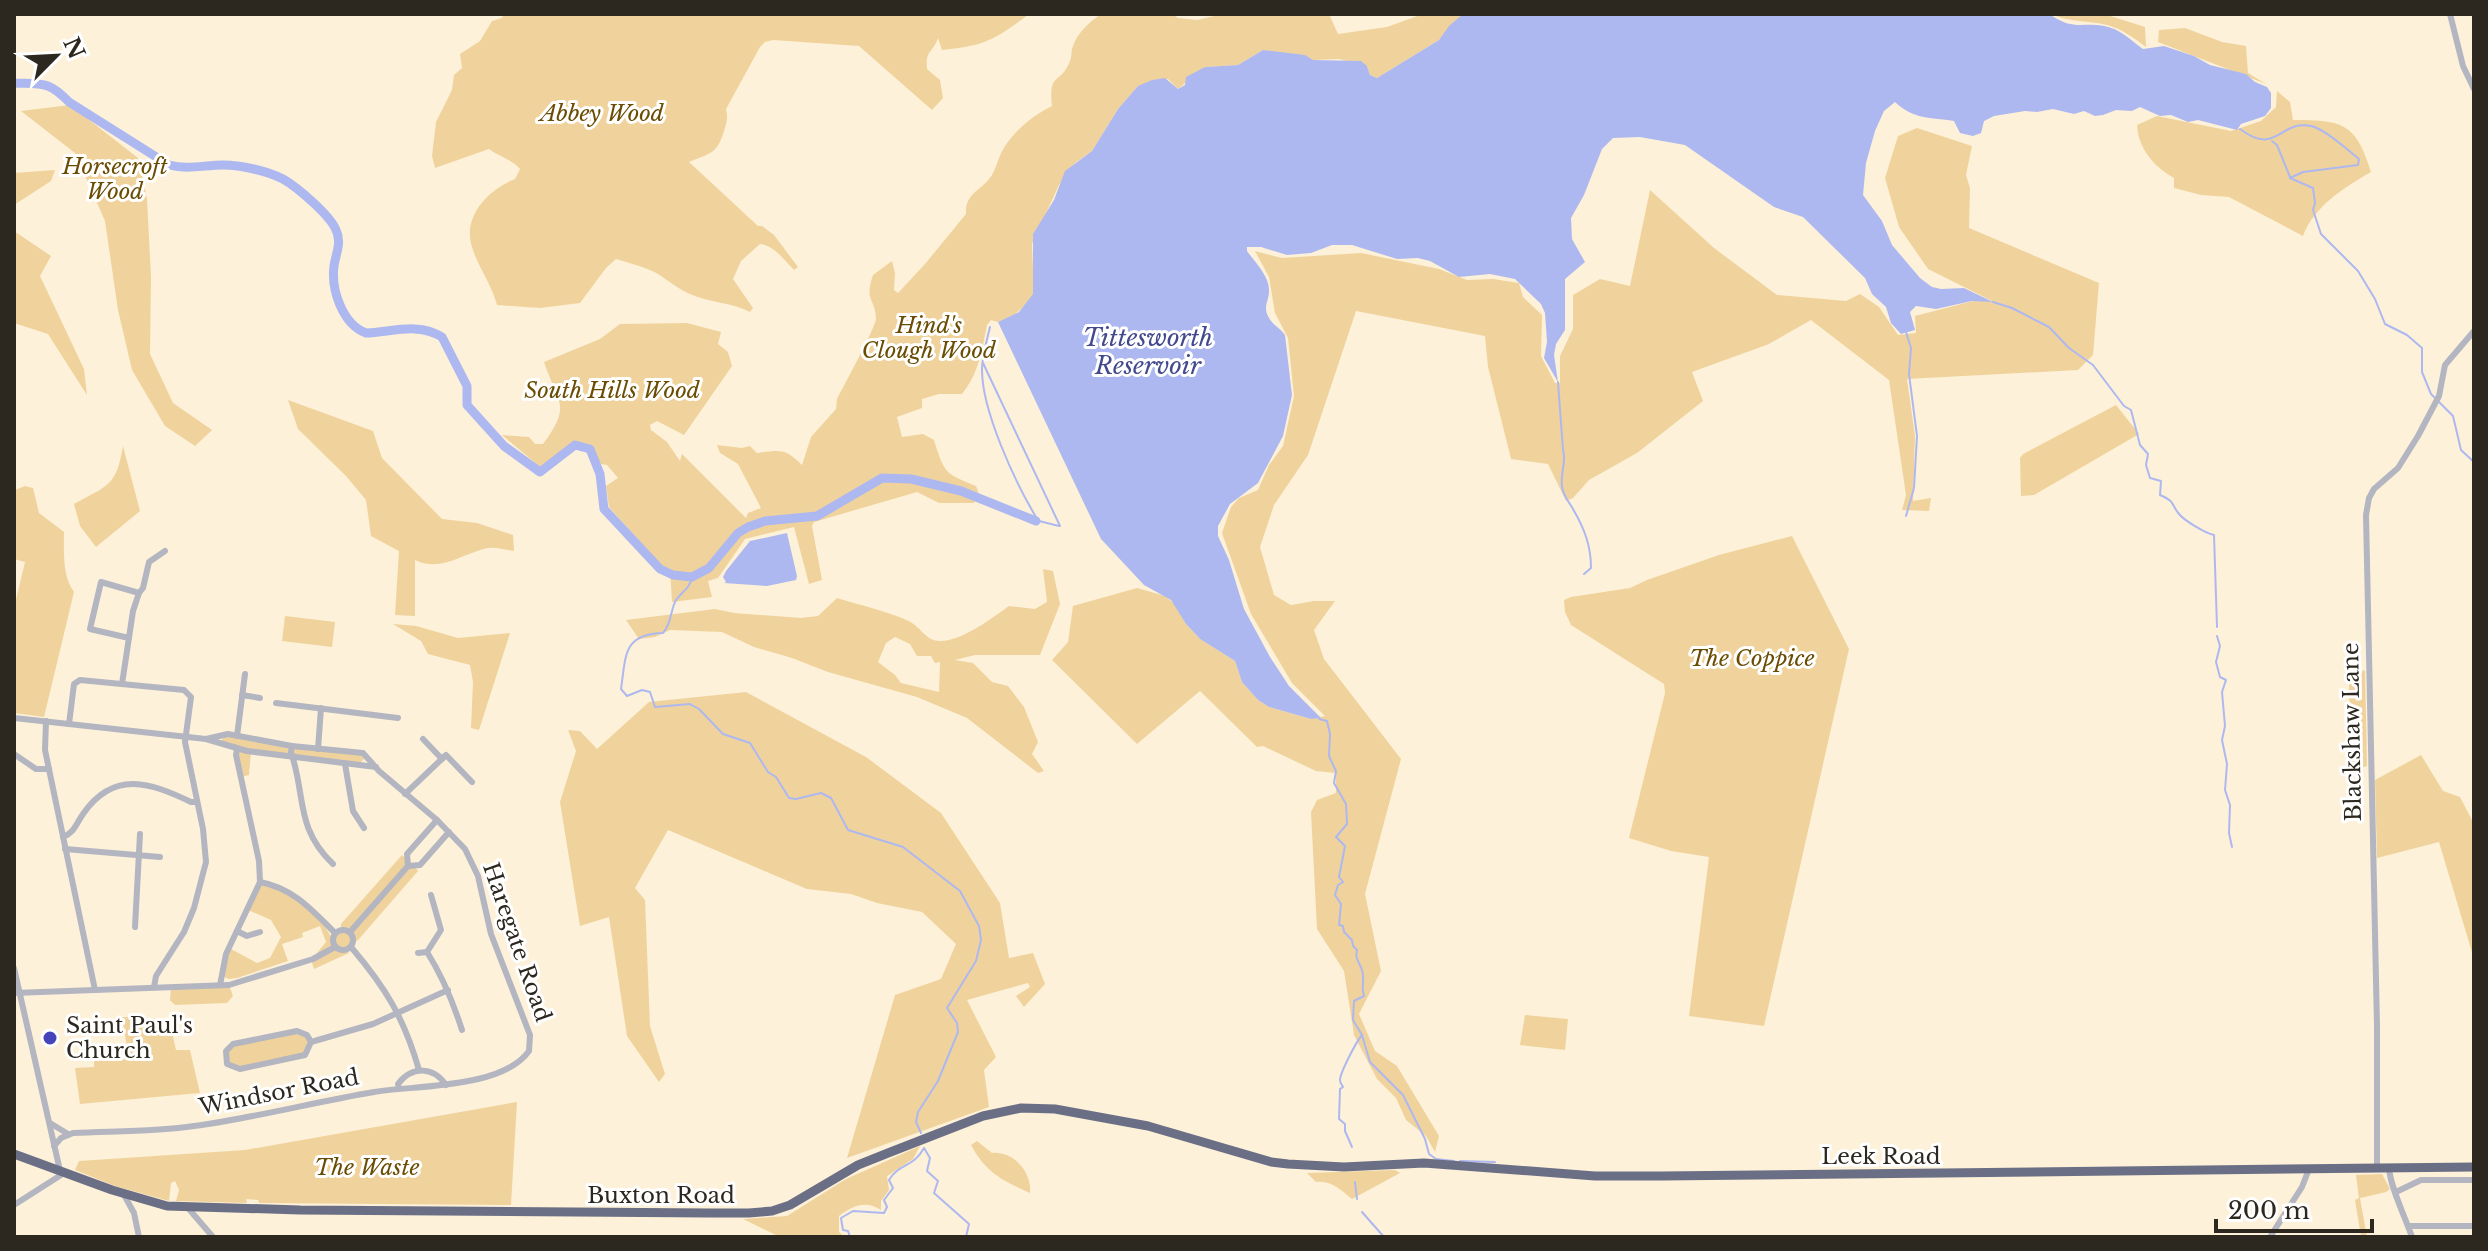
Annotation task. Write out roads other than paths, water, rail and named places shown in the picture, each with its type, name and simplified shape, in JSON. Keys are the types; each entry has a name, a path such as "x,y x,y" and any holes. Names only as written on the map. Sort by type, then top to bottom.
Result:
{"highway":[{"name":"Buxton Road","path":"14,1154 123,1193 167,1206 188,1208 693,1213 772,1211 790,1205 858,1165 983,1116 1021,1108 1055,1109 1148,1126 1271,1162 1288,1164"},
{"name":"Leek Road","path":"1288,1164 1344,1167 1424,1163 1595,1176 2474,1167"}],"street":[{"path":"2450,14 2466,75 2474,89"},
{"name":"Blackshaw Lane","path":"2377,1168 2366,515 2374,489 2398,468 2437,400 2445,365 2474,331"},
{"path":"122,684 129,638 149,562 165,551"},
{"path":"129,638 90,629 101,582 139,593"},
{"path":"237,736 245,674"},
{"path":"69,724 77,681 189,692 191,701 185,736 206,847 204,877 184,932 156,976 154,987"},
{"path":"242,695 260,698"},
{"path":"276,703 398,718"},
{"path":"318,749 321,708"},
{"path":"14,718 185,736 237,749 376,767"},
{"path":"46,721 45,750 95,990"},
{"path":"223,745 221,738 224,735"},
{"path":"206,739 237,736 292,746 359,752 364,759 358,765"},
{"path":"423,739 442,759"},
{"path":"292,746 308,831 333,864"},
{"path":"220,985 226,954 260,882 259,861 237,749"},
{"name":"Haregate Road","path":"359,752 437,820 465,849 475,870 491,934 530,1035 529,1051 513,1066"},
{"path":"14,754 36,769 49,769"},
{"path":"405,794 446,755 472,782"},
{"path":"345,764 353,811 364,828"},
{"path":"63,837 72,833 96,799 118,786 146,783 197,802"},
{"path":"408,866 407,854 437,820"},
{"path":"350,932 408,866 420,865 449,832"},
{"path":"135,927 140,834"},
{"path":"65,849 160,857"},
{"path":"260,882 277,885 296,896 335,933"},
{"path":"431,895 441,930 422,953 448,990 462,1030"},
{"path":"341,930 350,932 354,938 351,947 345,951 335,947 335,933 341,930"},
{"path":"237,931 247,936 257,934"},
{"path":"17,993 233,984 313,959 335,947"},
{"path":"351,947 383,986 399,1012 419,1070"},
{"path":"14,968 17,993 59,1171 58,1178 14,1205"},
{"path":"311,1042 343,1034 448,990"},
{"path":"297,1031 307,1035 311,1042 305,1055 287,1060 240,1069 230,1067 226,1060 228,1047 244,1041 297,1031"},
{"name":"Windsor Road","path":"68,1134 193,1127 399,1089 446,1085 513,1066"},
{"path":"399,1089 398,1084 404,1077 419,1070 436,1074 446,1085"},
{"path":"50,1123 68,1134 54,1146"},
{"path":"2389,1168 2390,1183 2412,1237"},
{"path":"2270,1237 2302,1187 2309,1169"},
{"path":"2396,1192 2421,1180 2474,1180"},
{"path":"123,1193 135,1218 135,1231 139,1237"},
{"path":"188,1208 213,1237"},
{"path":"200,1221 202,1208"},
{"path":"2409,1226 2474,1226"}],"water":[{"name":"Tittesworth Reservoir","path":"1463,14 2049,14 2071,24 2110,27 2143,49 2164,46 2210,65 2246,74 2267,87 2271,93 2271,108 2265,116 2241,124 2237,130 2198,120 2188,122 2171,115 2160,116 2140,107 2095,116 2084,111 2074,114 2053,109 2025,111 1994,116 1984,121 1981,133 1973,136 1960,133 1954,121 1916,115 1895,102 1884,111 1875,131 1866,163 1863,195 1882,221 1892,245 1920,278 1932,287 1964,288 1993,302 1972,301 1936,309 1916,306 1910,312 1915,330 1901,334 1891,323 1886,307 1872,294 1865,278 1803,217 1774,207 1685,145 1640,137 1613,138 1602,149 1584,195 1571,218 1572,239 1585,262 1565,279 1565,330 1556,344 1554,355 1558,382 1544,358 1547,342 1545,313 1541,304 1515,279 1490,274 1459,277 1430,261 1397,259 1352,245 1332,245 1311,253 1287,255 1261,247 1247,247 1269,286 1268,316 1285,335 1292,395 1283,436 1258,483 1230,504 1218,526 1218,536 1244,609 1270,657 1289,686 1321,718 1311,719 1269,707 1258,700 1242,682 1235,661 1200,639 1171,600 1144,585 1101,539 998,322 1019,312 1033,294 1033,234 1054,200 1065,171 1092,151 1118,109 1138,86 1165,78 1178,89 1185,85 1186,77 1205,67 1238,65 1263,50 1305,55 1313,60 1361,61 1370,75 1377,78 1439,40"},
{"path":"787,533 796,580 767,586 724,583 726,571 750,541"}],"waterway":[{"path":"14,83 39,84 56,90 69,102 169,165 246,167 277,176 296,188 320,209 338,234 334,285 340,305 350,322 366,333 414,329 442,337 467,386 467,405 504,446 540,472 575,445 590,449 600,474 604,509 660,569 673,575 692,577 709,568 738,533 748,527 765,521 817,516 882,478 911,479 961,491 1036,521"},
{"path":"2240,129 2252,137 2271,139 2292,127 2311,126 2329,135 2359,159 2358,165 2303,172 2290,178 2313,188 2313,210 2321,234 2358,271 2375,299 2385,324 2407,335 2422,348 2422,372 2431,394 2453,416 2461,450 2474,462"},
{"path":"2272,141 2277,145 2290,177"},
{"path":"1993,302 2049,327 2069,348 2093,365 2124,406 2131,410 2140,445 2148,454 2146,465 2150,478 2161,481 2160,495 2171,501 2186,520 2214,535 2217,627"},
{"path":"990,327 982,370 987,405 1010,466 1036,517"},
{"path":"1906,332 1911,348 1909,374 1917,436 1914,488 1906,516"},
{"path":"983,363 1060,526"},
{"path":"1558,382 1564,458 1562,489 1588,544 1591,568 1584,574"},
{"path":"1039,521 1059,526"},
{"path":"692,577 688,587 676,600 663,633 650,634 633,642 626,657 621,689 627,696 642,690 650,692 655,707 690,704 699,709 723,734 750,743 789,798 821,793 831,798 848,830 903,847 960,891 979,926 981,940 976,961 947,1008 957,1023 958,1032 938,1081 918,1112 916,1122 921,1133"},
{"path":"2217,636 2220,646 2216,662 2220,677 2226,680 2222,692 2225,726 2222,740 2227,764 2225,790 2230,805 2232,847"},
{"path":"1319,719 1327,721 1329,756 1336,771 1334,783 1346,804 1347,824 1336,837 1345,846 1339,877 1343,882 1338,885 1335,895 1341,904 1339,925 1352,940 1363,972 1364,996 1354,1001 1353,1020 1362,1035"},
{"path":"1352,1147 1345,1124 1339,1119 1340,1089 1343,1087 1340,1080 1362,1035 1370,1062 1403,1095 1429,1154 1436,1159 1454,1161"},
{"path":"850,1237 848,1231 843,1230 841,1218 853,1211 884,1213 887,1207 884,1200 893,1188 889,1180 924,1148 930,1158 927,1171 938,1181 934,1193 969,1224 966,1237"},
{"path":"1460,1161 1495,1162"},
{"path":"1355,1182 1357,1199"},
{"path":"1362,1212 1384,1237"}],"place":[{"name":"Saint Paul's Church","path":"50,1038"}],"park label":[{"name":"Abbey Wood","path":"602,113"},
{"name":"Horsecroft Wood","path":"115,178"},
{"name":"Hind's Clough Wood","path":"929,338"},
{"name":"South Hills Wood","path":"612,390"},
{"name":"The Coppice","path":"1752,658"},
{"name":"The Waste","path":"367,1167"}]}
